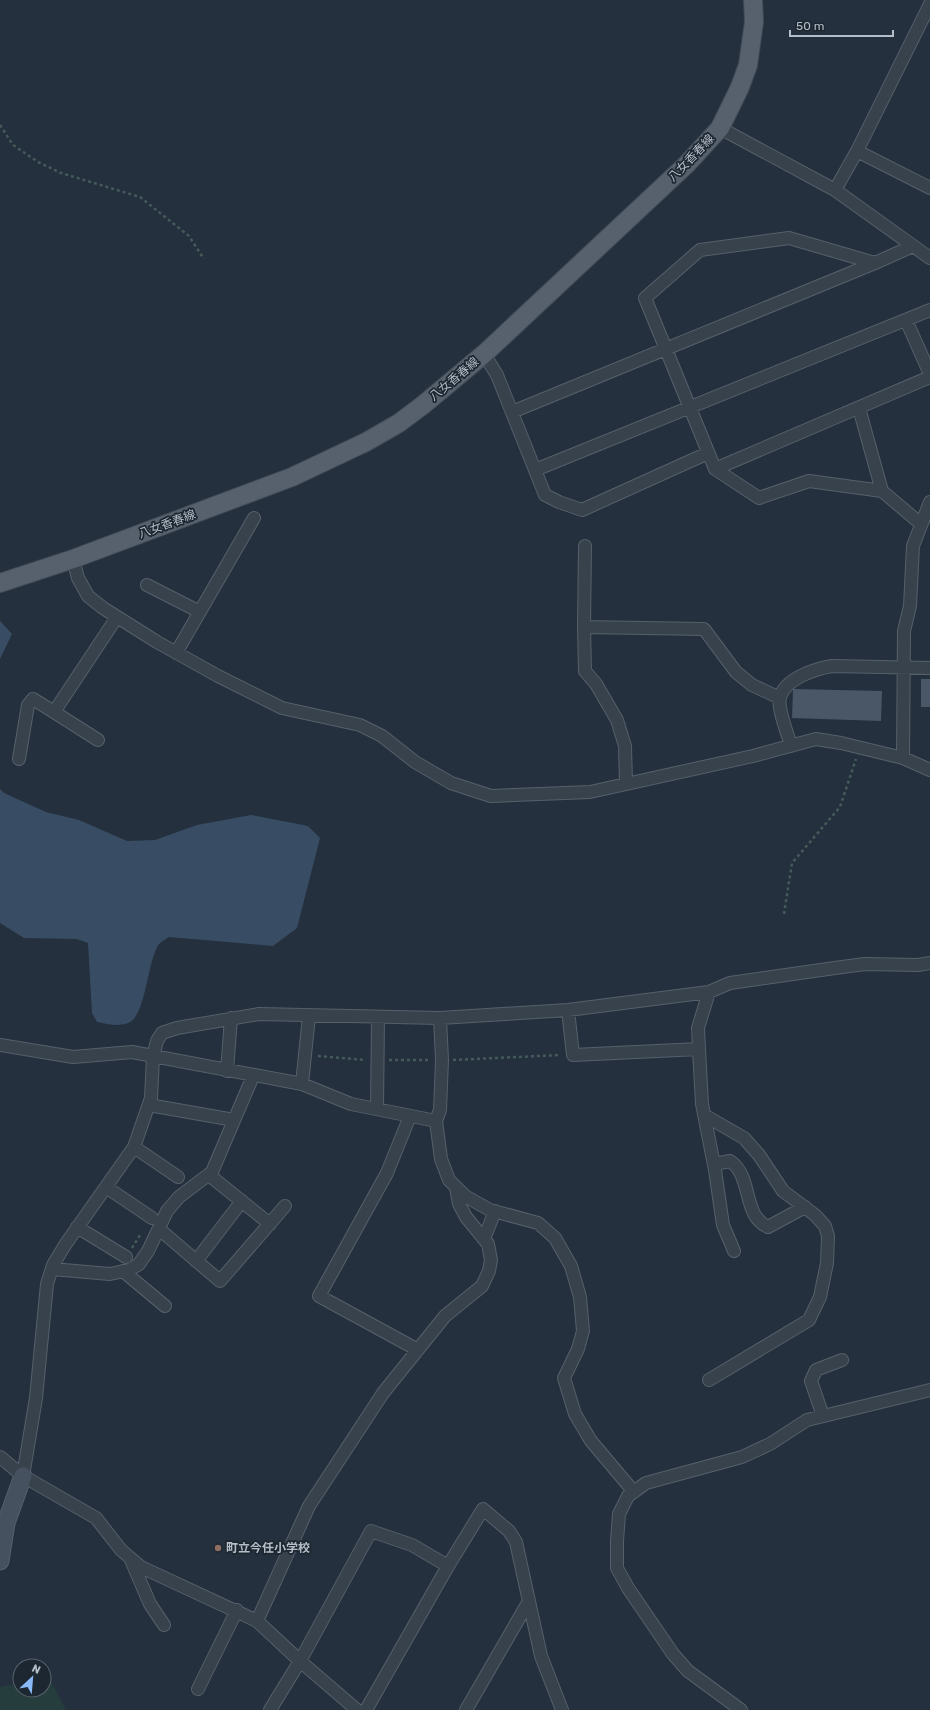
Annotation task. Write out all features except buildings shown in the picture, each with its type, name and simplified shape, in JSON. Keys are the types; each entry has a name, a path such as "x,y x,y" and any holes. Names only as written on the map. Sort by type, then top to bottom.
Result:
{"main road":[{"name":"八女香春線","path":"0,583 73,559 292,477 332,460 398,423 484,354 687,164 720,128 740,87 748,65 754,22 753,0"}],"street":[{"path":"835,190 857,151 930,4"},
{"path":"720,128 835,190 930,258"},
{"path":"857,151 930,187"},
{"path":"875,263 789,238 700,250 645,298 715,469 759,498 809,481 882,491 921,524"},
{"path":"512,412 913,246"},
{"path":"535,470 930,310"},
{"path":"906,320 930,374"},
{"path":"484,354 497,375 545,495 559,502 582,510 708,453"},
{"path":"715,469 930,377"},
{"path":"859,408 882,491"},
{"path":"903,758 904,631 910,606 912,559 921,524 930,502"},
{"path":"176,653 254,518"},
{"path":"585,546 585,671 596,684 617,720 625,746 626,783"},
{"path":"73,559 78,578 88,596 117,618 176,653 282,708 360,725 382,736 415,762 451,783 492,796 590,792 705,767 816,739 860,747 903,758 930,770"},
{"path":"147,585 200,612"},
{"path":"54,712 117,618"},
{"path":"584,626 704,628 736,672 752,685 780,698"},
{"path":"791,746 781,710 780,698 785,688 816,669 832,666 930,668"},
{"path":"19,759 28,705 33,698 98,740"},
{"path":"0,1561 6,1523 23,1476 36,1398 47,1284 52,1269 77,1227 134,1148 149,1105 154,1057 157,1041 162,1034 177,1028 260,1014 440,1018 568,1010 709,992 730,984 865,964 918,966 930,963"},
{"path":"709,992 698,1028 698,1049 704,1115 714,1164 723,1225 734,1251"},
{"path":"568,1010 573,1055 698,1049"},
{"path":"302,1084 309,1016"},
{"path":"377,1109 378,1017"},
{"path":"227,1071 231,1018"},
{"path":"440,1018 442,1060 440,1110 436,1121 441,1159 449,1180 465,1196 494,1211 538,1223 555,1238 571,1266 580,1297 583,1331 578,1349 564,1378 575,1414 591,1441 634,1492"},
{"path":"0,1044 73,1057 132,1052 253,1076 302,1084 351,1104 436,1121"},
{"path":"52,1269 110,1274 123,1271 140,1264 167,1211 179,1197 209,1175 253,1076"},
{"path":"149,1105 234,1120"},
{"path":"704,1115 744,1138 759,1155 783,1191 815,1215 825,1226 828,1236 827,1263 820,1297 809,1320 709,1380"},
{"path":"410,1116 386,1173 319,1296 418,1350"},
{"path":"134,1148 178,1177"},
{"path":"714,1164 730,1161 737,1166 744,1177 750,1205 762,1224 768,1227 805,1207"},
{"path":"209,1175 270,1224"},
{"path":"106,1187 152,1218"},
{"path":"257,1621 309,1506 383,1393 445,1316 482,1286 489,1271 491,1260 488,1244 466,1217 459,1204 456,1188"},
{"path":"196,1261 242,1201"},
{"path":"159,1229 220,1282 285,1206"},
{"path":"484,1239 494,1211"},
{"path":"77,1227 126,1257"},
{"path":"123,1271 164,1306"},
{"path":"823,1416 811,1381 816,1370 842,1360"},
{"path":"741,1710 688,1671 673,1654 628,1588 617,1568 619,1514 628,1496 646,1483 742,1458 770,1444 807,1420 930,1390"},
{"path":"0,1457 23,1476 96,1518 130,1559 141,1567 237,1610 257,1621 300,1661 357,1710"},
{"path":"366,1710 448,1566 483,1509 508,1530 516,1542 541,1656 562,1710"},
{"path":"270,1710 300,1661 371,1531 412,1545 448,1566"},
{"path":"130,1559 150,1604 164,1625"},
{"path":"466,1710 529,1602"},
{"path":"198,1689 237,1610"}],"path":[{"path":"0,126 13,145 38,162 61,173 140,197 190,236 204,260"},
{"path":"784,914 792,863 840,807 860,747"}],"green space":[{"path":"52,1684 66,1710 0,1710 0,1687 12,1685 12,1698 52,1698"}],"water":[{"path":"0,621 12,634 0,659"},
{"path":"0,789 4,793 46,812 79,820 127,841 155,840 197,825 251,815 308,826 320,838 297,928 273,946 169,937 159,944 155,952 143,1000 134,1019 128,1023 120,1025 97,1022 92,1013 88,943 77,939 24,938 0,923"}],"place":[{"name":"町立今任小学校","path":"218,1548"}]}
